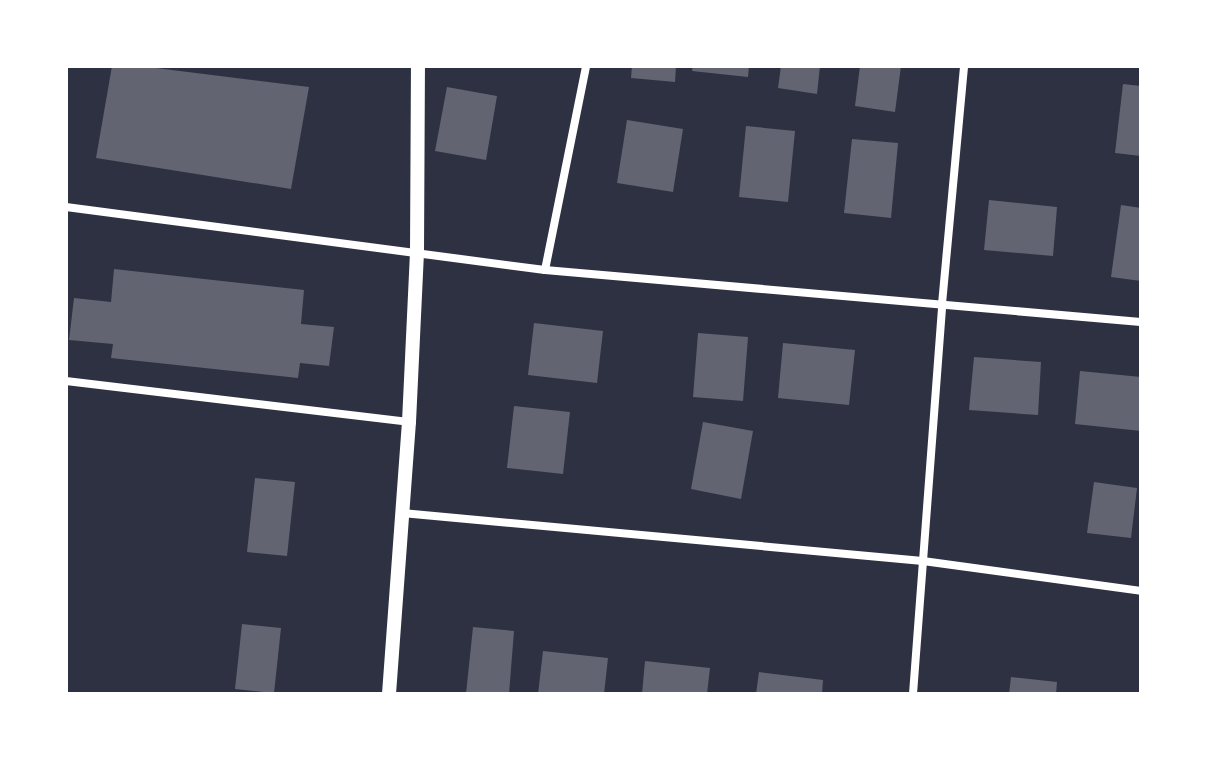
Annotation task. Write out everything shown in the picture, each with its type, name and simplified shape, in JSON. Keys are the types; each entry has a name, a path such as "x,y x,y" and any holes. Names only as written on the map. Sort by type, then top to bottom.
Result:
{"street":[{"path":"389,694 409,422 417,251 418,66"},
{"path":"545,270 586,66"},
{"path":"913,694 942,304 964,66"},
{"path":"66,207 545,270 1141,322"},
{"path":"66,381 409,422"},
{"path":"402,513 923,561 1141,591"}],"building":[{"path":"112,66 140,66 309,87 291,189 96,158"},
{"path":"632,66 676,66 675,82 631,78"},
{"path":"693,66 749,66 748,77 692,71"},
{"path":"781,66 820,66 817,94 778,88"},
{"path":"860,66 901,66 895,112 855,106"},
{"path":"1123,84 1141,86 1141,156 1115,153"},
{"path":"447,87 497,96 486,160 435,151"},
{"path":"627,120 683,129 673,192 617,183"},
{"path":"746,126 795,131 788,202 739,197"},
{"path":"852,139 898,143 891,218 844,213"},
{"path":"989,200 1057,207 1053,256 984,250"},
{"path":"1121,205 1141,208 1141,281 1111,277"},
{"path":"114,269 304,290 301,324 334,327 329,366 300,363 298,378 111,358 113,344 69,340 74,298 111,302"},
{"path":"534,323 603,331 597,383 528,375"},
{"path":"698,333 748,337 743,401 693,397"},
{"path":"783,343 855,350 849,405 778,398"},
{"path":"974,357 1041,362 1038,415 969,410"},
{"path":"1080,371 1141,377 1141,431 1075,424"},
{"path":"514,406 570,412 563,474 507,468"},
{"path":"703,422 753,431 741,499 691,489"},
{"path":"255,478 295,482 287,556 247,552"},
{"path":"1094,482 1137,488 1131,538 1087,533"},
{"path":"242,624 281,628 274,693 235,689"},
{"path":"473,627 514,631 509,694 466,694"},
{"path":"543,651 608,658 604,694 538,694"},
{"path":"645,661 710,668 707,694 642,694"},
{"path":"759,672 823,680 822,694 756,694"},
{"path":"1011,677 1057,682 1056,694 1009,694"}]}
